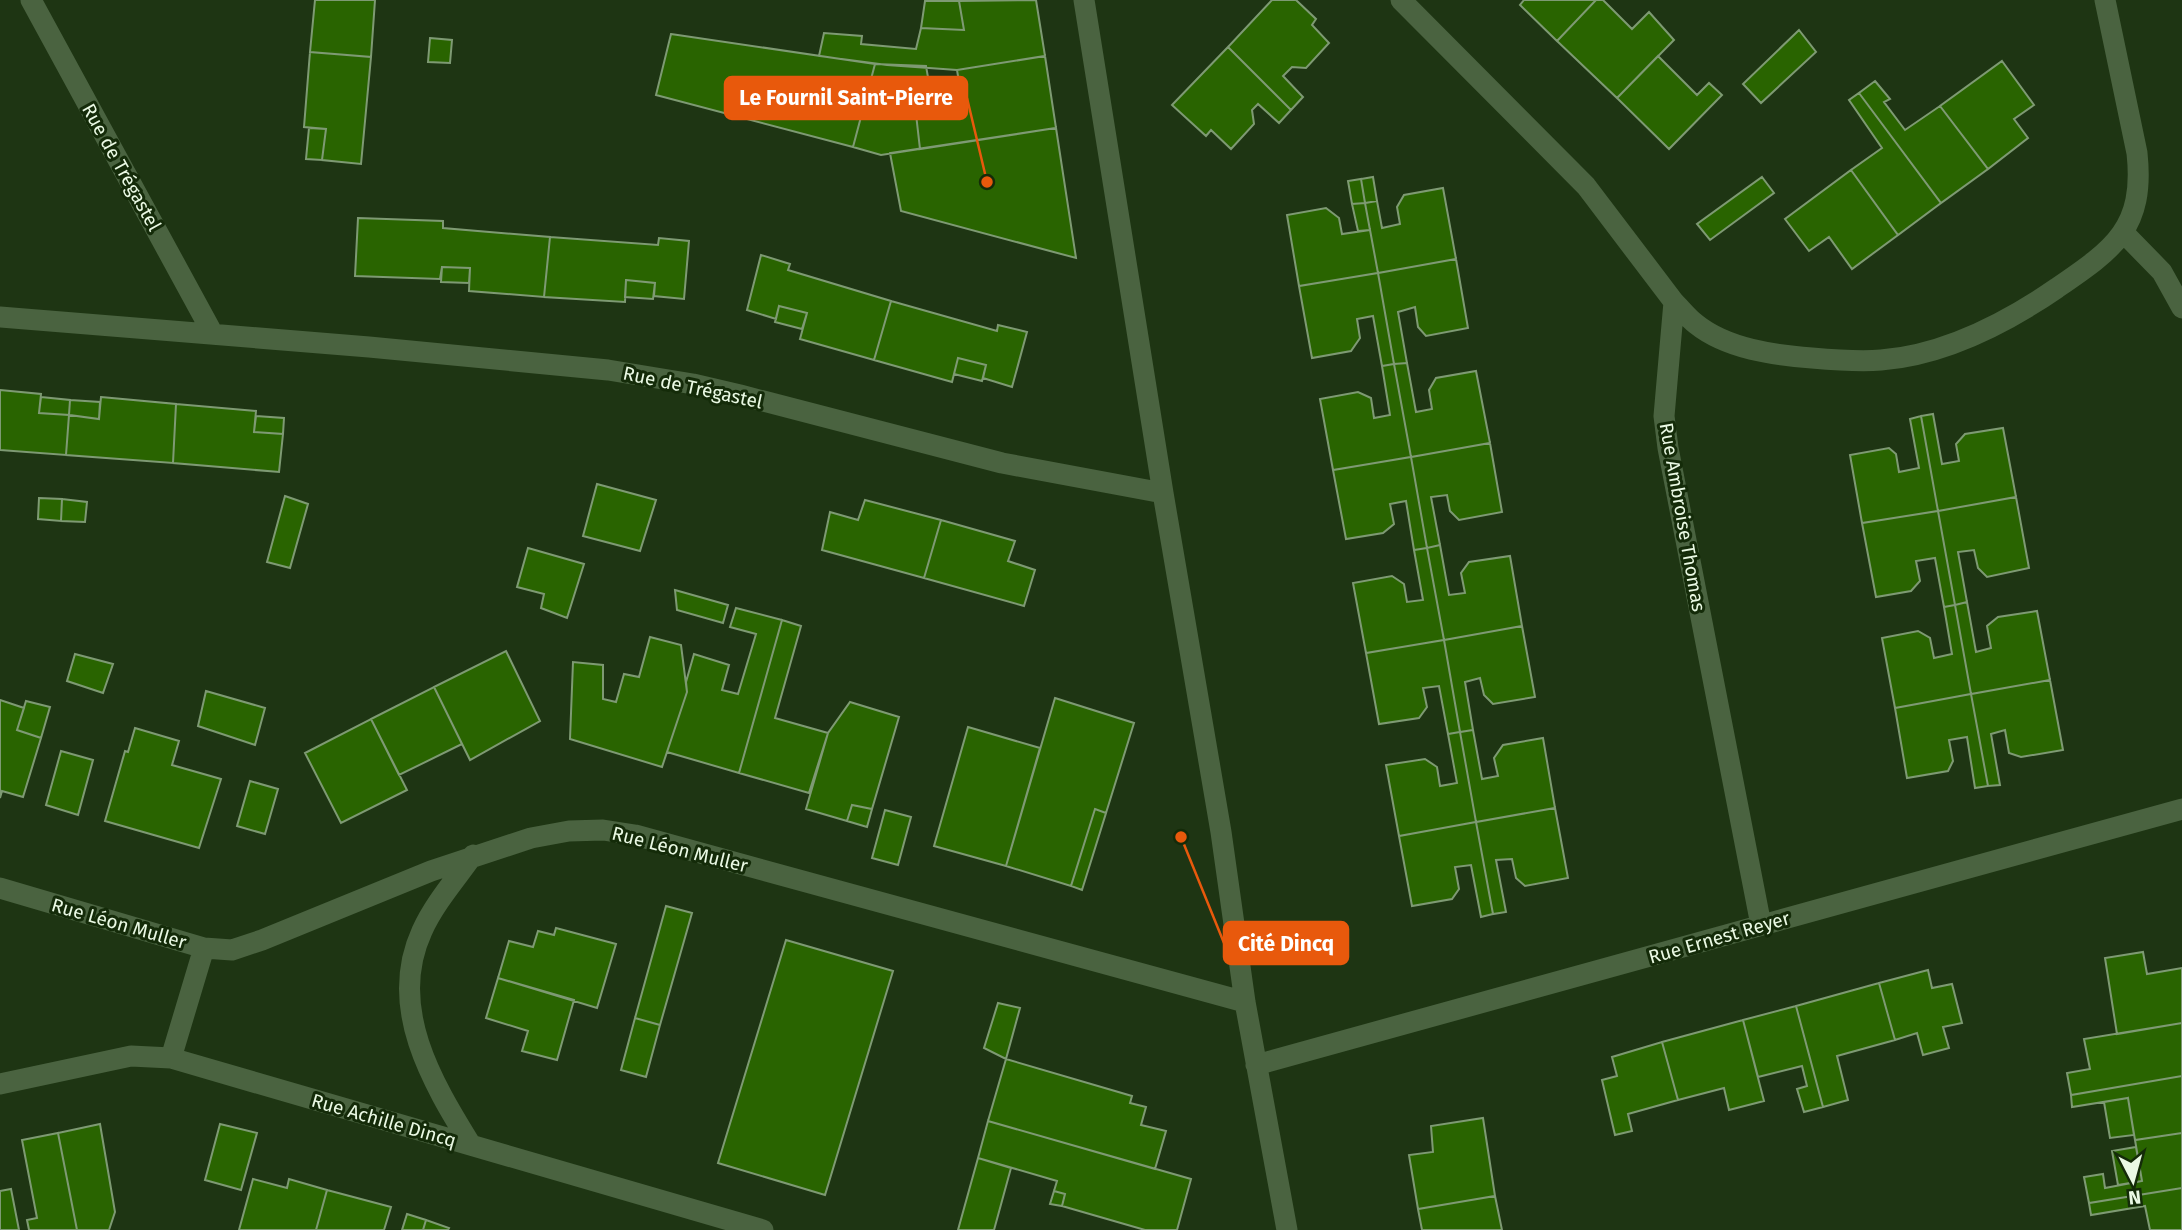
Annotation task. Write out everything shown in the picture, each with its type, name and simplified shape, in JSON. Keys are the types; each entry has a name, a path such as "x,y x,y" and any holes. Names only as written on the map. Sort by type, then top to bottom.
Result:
{"street":[{"name":"Rue de Trégastel","path":"31,0 213,334"},
{"path":"1084,0 1163,493 1221,832 1245,1002 1287,1230"},
{"path":"1401,0 1587,186 1674,302 1705,330 1723,340 1758,350 1811,358 1883,360 1924,352 1961,340 2000,322 2081,271 2124,233 2138,203 2140,178 2105,0"},
{"path":"2124,233 2162,272 2182,308"},
{"name":"Rue Ambroise Thomas","path":"1674,302 1664,416 1668,448 1761,925"},
{"name":"Rue de Trégastel","path":"0,317 594,368 740,395 1002,463 1163,493"},
{"name":"Rue Ernest Reyer","path":"1256,1065 2182,809"},
{"name":"Rue Léon Muller","path":"0,888 204,948 232,950 473,855 531,838 569,831 603,830 635,835 1245,1002"},
{"path":"471,1145 439,1094 423,1060 409,995 413,960 421,931 473,855"},
{"path":"171,1058 204,948"},
{"name":"Rue Achille Dincq","path":"0,1084 131,1056 171,1058 763,1230"}],"building":[{"path":"315,0 375,0 371,57 310,52"},
{"path":"1036,0 1045,56 957,70 819,56 824,33 862,36 861,44 916,49 921,28 964,30 959,1"},
{"path":"1272,0 1296,0 1316,19 1312,25 1329,43 1306,68 1292,67 1283,76 1303,97 1291,110 1228,47"},
{"path":"1524,0 1596,0 1557,41 1520,5"},
{"path":"1596,0 1603,0 1632,29 1649,12 1674,40 1617,98 1557,41"},
{"path":"925,1 959,1 964,30 921,28"},
{"path":"1799,30 1816,52 1761,103 1743,84"},
{"path":"671,34 875,64 853,147 656,95"},
{"path":"430,38 452,40 450,63 428,62"},
{"path":"1228,47 1291,110 1279,123 1258,104 1252,110 1254,124 1231,149 1211,130 1206,136 1172,105"},
{"path":"310,52 371,57 361,164 322,160 326,129 304,127"},
{"path":"1045,56 1056,128 920,149 916,114 934,111 931,99 961,94 957,70"},
{"path":"1658,56 1697,95 1709,83 1722,95 1669,149 1617,98"},
{"path":"2002,61 2034,105 2014,119 2028,138 1988,169 1940,106"},
{"path":"875,64 926,66 934,111 916,114 920,149 881,155 853,147"},
{"path":"1875,81 1890,99 1884,102 1905,130 1940,106 1988,169 1941,203 1859,93"},
{"path":"1859,93 1941,203 1898,235 1851,170 1882,148 1849,100"},
{"path":"309,128 326,129 322,160 306,159"},
{"path":"1056,128 1076,258 901,211 890,153"},
{"path":"1851,170 1898,235 1852,269 1829,237 1809,251 1785,219"},
{"path":"1373,177 1377,201 1365,203 1361,179"},
{"path":"1762,177 1774,193 1710,240 1697,224"},
{"path":"1361,179 1365,203 1352,204 1348,181"},
{"path":"1443,188 1456,259 1378,273 1365,203 1377,201 1382,228 1400,224 1397,207 1404,195"},
{"path":"1365,203 1370,230 1358,231 1352,204"},
{"path":"1326,208 1339,218 1342,234 1370,230 1378,273 1299,286 1287,215"},
{"path":"358,218 443,221 443,228 550,237 544,297 469,291 470,268 442,267 440,279 355,276"},
{"path":"550,237 658,245 659,238 689,241 684,299 654,296 655,283 626,280 625,302 544,297"},
{"path":"761,255 790,264 788,270 891,301 874,360 800,339 807,313 779,306 776,319 747,310"},
{"path":"1456,259 1468,328 1426,336 1418,327 1415,307 1398,312 1407,363 1394,364 1378,273"},
{"path":"442,267 470,268 469,283 441,282"},
{"path":"1378,273 1394,364 1382,366 1373,316 1357,319 1360,338 1351,351 1312,358 1299,286"},
{"path":"626,280 655,283 653,299 625,297"},
{"path":"891,301 997,331 998,325 1027,332 1012,387 983,378 986,365 958,358 952,382 874,360"},
{"path":"779,306 807,313 802,329 775,322"},
{"path":"958,358 986,365 982,381 954,374"},
{"path":"1407,363 1416,412 1432,409 1429,390 1436,378 1476,371 1490,443 1411,457 1394,364"},
{"path":"1394,364 1411,457 1333,470 1320,399 1358,392 1371,398 1374,418 1390,415 1382,366"},
{"path":"0,390 41,394 39,413 69,415 66,455 0,450"},
{"path":"41,397 70,400 69,415 39,413"},
{"path":"101,397 176,404 173,463 66,455 69,415 99,419"},
{"path":"70,400 100,402 99,419 69,415"},
{"path":"176,404 256,411 254,432 283,434 279,472 173,463"},
{"path":"1933,414 1942,464 1959,461 1956,444 1965,434 2003,428 2016,497 1938,511 1921,416"},
{"path":"256,416 284,418 283,434 254,432"},
{"path":"1921,416 1938,511 1862,523 1850,455 1889,448 1896,454 1899,472 1919,468 1910,419"},
{"path":"1490,443 1502,512 1459,520 1450,511 1447,495 1431,497 1440,545 1427,548 1411,457"},
{"path":"1411,457 1427,548 1414,550 1406,501 1390,504 1394,524 1383,533 1346,539 1333,470"},
{"path":"597,484 656,500 640,551 583,536"},
{"path":"285,496 308,504 290,568 267,562"},
{"path":"2016,497 2029,568 1987,577 1978,568 1974,550 1958,552 1967,602 1955,605 1938,511"},
{"path":"39,498 62,499 61,521 38,519"},
{"path":"62,499 87,502 85,522 61,521"},
{"path":"865,500 941,520 924,578 822,550 830,512 858,520"},
{"path":"1938,511 1955,605 1944,607 1935,558 1916,561 1920,581 1911,591 1876,597 1862,523"},
{"path":"941,520 1015,541 1008,561 1035,570 1024,606 924,578"},
{"path":"1440,545 1449,595 1465,593 1461,573 1469,562 1510,556 1522,626 1444,640 1427,548"},
{"path":"528,548 584,564 567,618 541,608 544,594 517,587"},
{"path":"1427,548 1444,640 1366,653 1353,583 1392,576 1404,584 1407,602 1423,600 1414,550"},
{"path":"675,590 728,605 723,623 677,610"},
{"path":"1967,602 1976,652 1991,648 1987,626 1998,617 2037,611 2050,680 1971,694 1955,605"},
{"path":"1955,605 1971,694 1895,708 1882,638 1918,631 1930,638 1934,658 1952,654 1944,607"},
{"path":"736,608 782,620 739,773 667,752 687,692 686,682 694,654 729,665 722,690 738,694 756,634 730,627"},
{"path":"782,620 801,626 775,718 828,733 809,793 739,773"},
{"path":"1522,626 1535,697 1493,704 1484,695 1480,678 1465,682 1473,730 1460,732 1444,640"},
{"path":"650,637 681,645 687,692 662,767 570,739 573,662 603,665 603,699 616,702 624,674 639,677"},
{"path":"1444,640 1460,732 1448,734 1439,686 1423,688 1427,707 1419,718 1379,724 1366,653"},
{"path":"506,651 540,721 470,760 434,687"},
{"path":"75,654 113,664 103,693 67,681"},
{"path":"2050,680 2063,750 2021,757 2009,753 2005,730 1991,734 2000,785 1988,786 1971,694"},
{"path":"434,687 462,744 399,775 371,719"},
{"path":"206,691 265,708 255,745 198,726"},
{"path":"1971,694 1988,786 1975,788 1967,737 1949,740 1953,761 1948,771 1907,778 1895,708"},
{"path":"1055,698 1134,723 1106,813 1095,809 1071,886 1006,866"},
{"path":"0,700 24,708 17,730 41,738 23,797 2,791 0,798"},
{"path":"26,701 50,707 41,738 17,730"},
{"path":"850,702 899,717 872,809 852,805 847,821 806,809 828,733"},
{"path":"371,719 407,790 341,823 305,753"},
{"path":"968,727 1040,748 1006,866 934,846"},
{"path":"135,728 179,741 172,765 221,779 199,848 105,821 125,751 128,752"},
{"path":"1473,730 1482,779 1498,776 1494,758 1503,745 1543,738 1555,808 1476,822 1460,732"},
{"path":"1460,732 1476,822 1399,836 1386,765 1425,759 1437,767 1440,786 1457,783 1448,734"},
{"path":"61,751 93,760 78,815 46,805"},
{"path":"250,781 278,789 265,834 237,826"},
{"path":"852,805 872,809 867,827 847,821"},
{"path":"1555,808 1568,878 1525,886 1516,878 1512,859 1496,860 1506,912 1493,914 1476,822"},
{"path":"1095,809 1106,813 1082,890 1071,886"},
{"path":"885,810 911,817 898,865 872,858"},
{"path":"1476,822 1493,914 1481,917 1471,865 1455,867 1459,889 1452,899 1412,906 1399,836"},
{"path":"666,906 692,913 660,1025 635,1018"},
{"path":"556,928 616,944 597,1008 498,978 509,941 533,947 538,931 554,935"},
{"path":"786,940 893,971 825,1195 718,1163"},
{"path":"2143,952 2147,974 2182,968 2182,1023 2117,1034 2105,958"},
{"path":"1928,970 1932,988 1952,984 1962,1023 1943,1027 1949,1048 1923,1055 1917,1033 1895,1040 1879,983"},
{"path":"498,978 574,1000 557,1060 522,1051 528,1031 486,1018"},
{"path":"1879,983 1895,1040 1837,1056 1848,1100 1823,1107 1796,1006"},
{"path":"998,1003 1020,1008 1006,1059 984,1048"},
{"path":"1796,1006 1823,1107 1804,1112 1797,1089 1807,1086 1802,1066 1758,1077 1743,1020"},
{"path":"635,1018 660,1025 646,1077 621,1070"},
{"path":"1743,1020 1764,1101 1729,1110 1724,1088 1678,1100 1662,1042"},
{"path":"2182,1023 2182,1076 2071,1095 2067,1073 2090,1069 2084,1039"},
{"path":"1662,1042 1678,1100 1628,1114 1632,1131 1615,1135 1602,1080 1617,1076 1612,1057"},
{"path":"1006,1059 1132,1096 1130,1103 1146,1107 1141,1125 1166,1131 1155,1169 988,1121"},
{"path":"2182,1076 2182,1133 2135,1140 2128,1098 2072,1107 2071,1095"},
{"path":"2128,1098 2134,1135 2110,1138 2104,1102"},
{"path":"1483,1118 1495,1196 1418,1209 1409,1155 1433,1152 1431,1126"},
{"path":"988,1121 1191,1179 1177,1230 1145,1230 1062,1206 1065,1194 1054,1191 1057,1181 978,1158"},
{"path":"100,1124 115,1212 109,1230 77,1230 58,1133"},
{"path":"220,1124 257,1133 241,1190 205,1180"},
{"path":"58,1133 77,1230 29,1230 27,1220 37,1218 22,1140"},
{"path":"2182,1133 2182,1188 2089,1203 2084,1177 2103,1174 2105,1188 2142,1181 2135,1140"},
{"path":"2136,1147 2142,1181 2118,1185 2112,1151"},
{"path":"978,1158 1011,1168 994,1230 958,1230"},
{"path":"253,1179 287,1188 289,1179 327,1190 316,1230 239,1230"},
{"path":"2182,1188 2182,1230 2150,1230 2145,1206 2091,1215 2089,1203"},
{"path":"11,1189 19,1230 0,1230 0,1191"},
{"path":"327,1190 391,1207 384,1230 316,1230"},
{"path":"1054,1191 1065,1194 1062,1206 1050,1204"},
{"path":"1495,1196 1502,1230 1422,1230 1418,1209"},
{"path":"407,1214 426,1220 423,1230 402,1230"},
{"path":"426,1220 449,1228 423,1230"}],"place":[{"name":"Le Fournil Saint-Pierre","path":"987,182"},
{"name":"Cité Dincq","path":"1181,837"}]}
